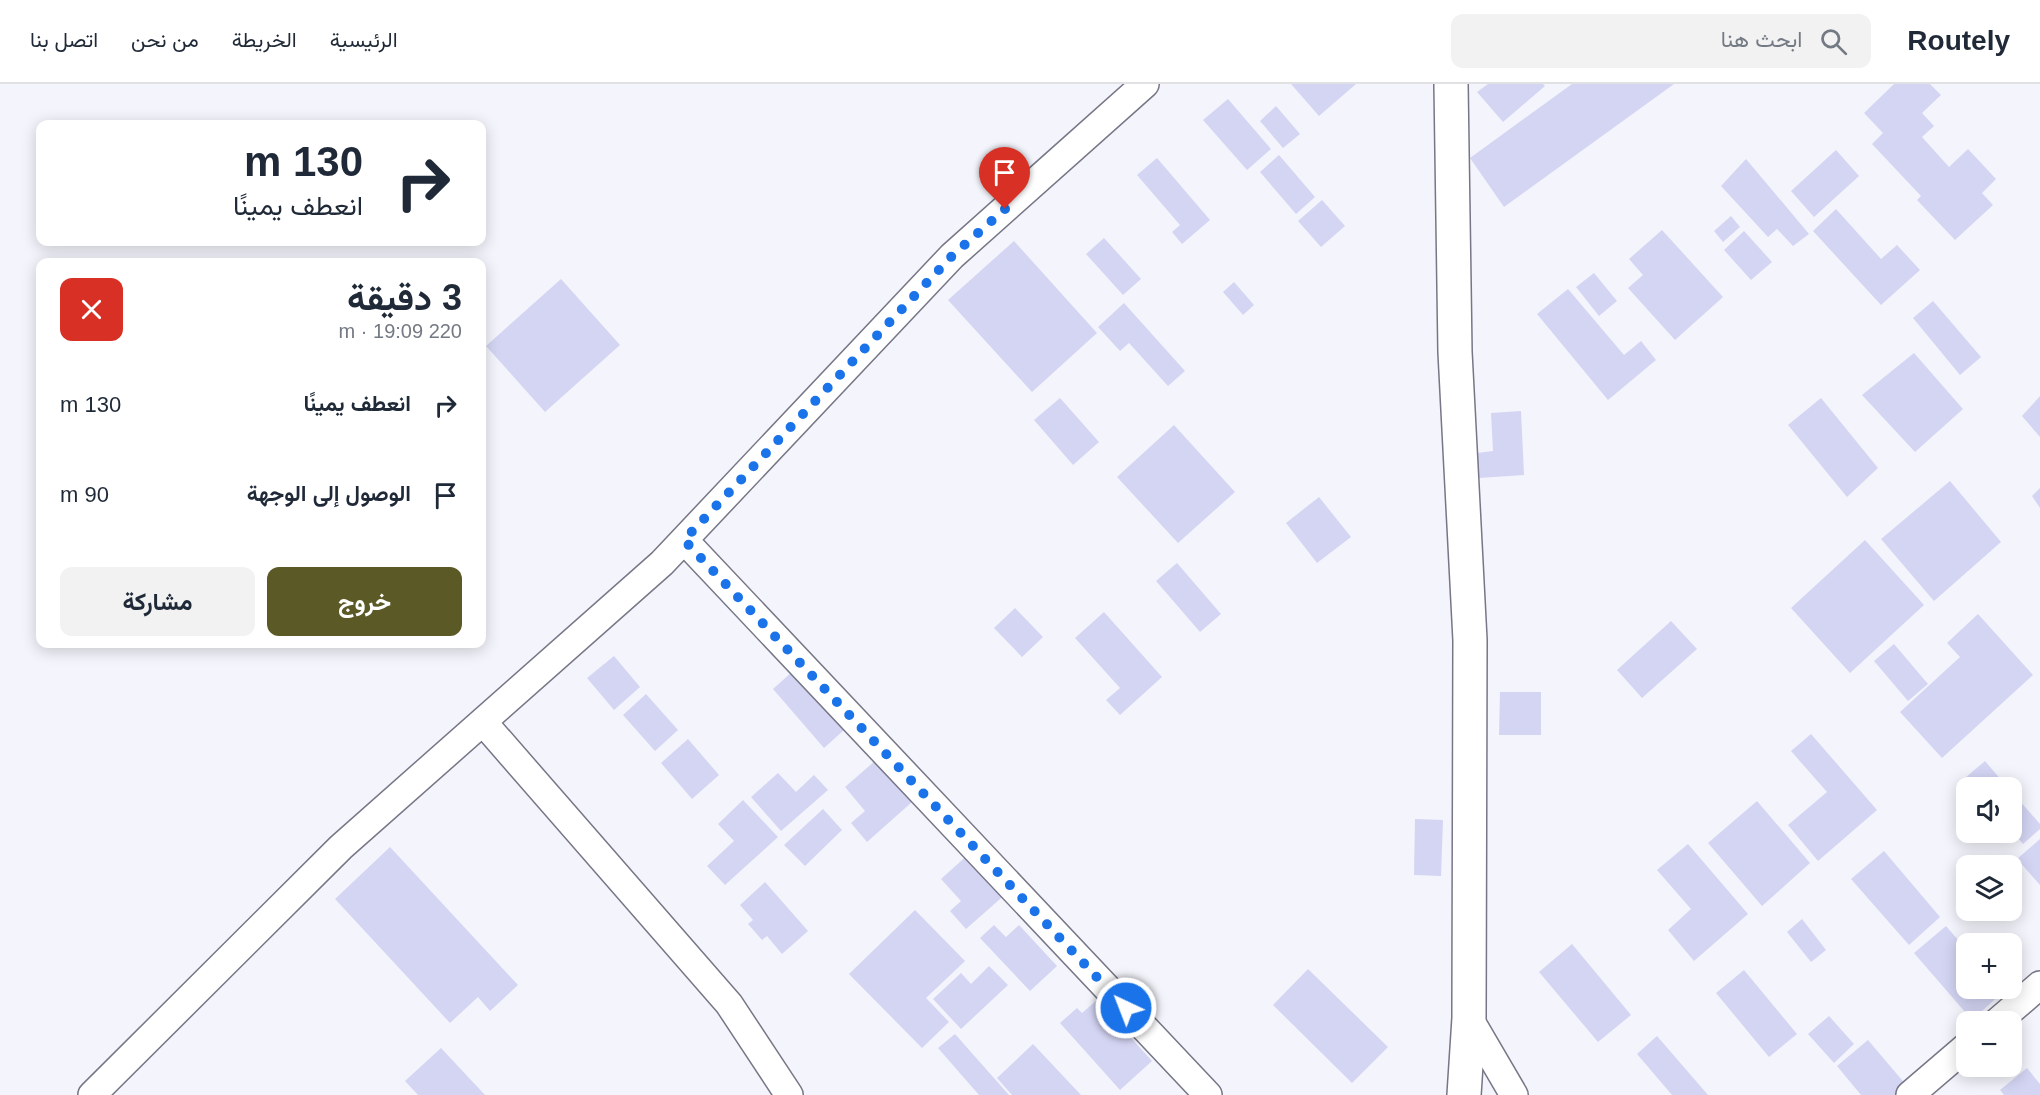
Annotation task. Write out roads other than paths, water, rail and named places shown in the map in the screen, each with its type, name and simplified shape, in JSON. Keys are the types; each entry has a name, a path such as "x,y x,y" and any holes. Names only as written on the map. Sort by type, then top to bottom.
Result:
{"street":[{"path":"92,1095 341,847 662,563 952,256 1145,84"},
{"path":"1451,84 1455,352 1470,640 1469,1018 1464,1095"},
{"path":"684,540 1208,1095"},
{"path":"483,722 729,1004 789,1095"},
{"path":"2010,1011 2040,985"},
{"path":"1469,1018 1514,1095"},
{"path":"1911,1095 1956,1056"}]}
